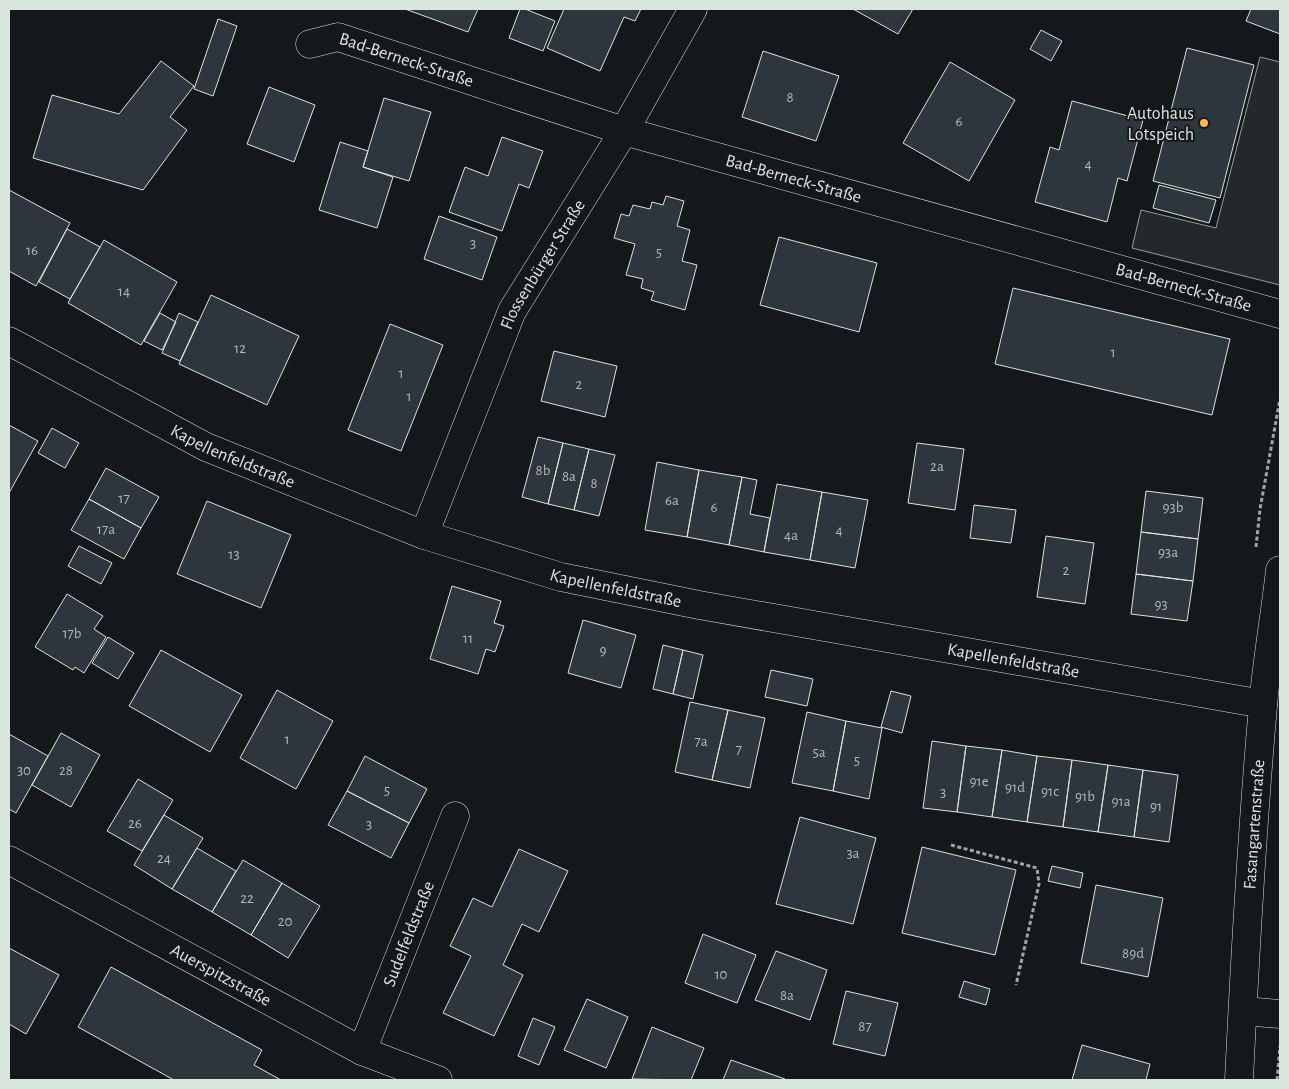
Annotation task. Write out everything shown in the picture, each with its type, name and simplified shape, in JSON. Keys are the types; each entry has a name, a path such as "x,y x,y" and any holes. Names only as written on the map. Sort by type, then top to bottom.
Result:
{"street":[{"name":"Flossenbürger Straße","path":"424,535 512,311 624,131 693,9"},
{"name":"Bad-Berneck-Straße","path":"310,44 338,37 624,131 1280,314"},
{"name":"Kapellenfeldstraße","path":"9,341 206,447 424,535 561,577 698,605 1263,704"},
{"name":"Fasangartenstraße","path":"1240,1080 1251,864 1263,704 1280,570"},
{"name":"Sudelfeldstraße","path":"362,1051 455,816"},
{"name":"Auerspitzstraße","path":"9,860 362,1051 438,1080"},
{"path":"1243,1012 1280,1014"}],"path":[{"path":"951,845 1037,868 1038,884 1016,985"},
{"path":"1277,1080 1280,1043"}],"shaded area":[{"path":"1260,57 1280,62 1280,285 1132,248 1141,210 1216,228"}],"building":[{"path":"405,9 478,9 468,32"},
{"path":"520,9 525,9 555,21 543,51 509,38"},
{"path":"564,9 641,9 635,21 624,17 600,71 547,48"},
{"path":"853,9 913,9 898,34"},
{"path":"1251,9 1280,9 1280,34 1246,21"},
{"path":"218,19 237,26 213,96 194,89"},
{"path":"1041,30 1062,41 1051,61 1030,49"},
{"name":"Autohaus Lotspeich","path":"1187,48 1254,65 1220,198 1153,181"},
{"path":"763,51 839,76 816,141 742,117"},
{"path":"161,61 194,86 170,117 187,130 143,190 33,158 52,95 119,114"},
{"path":"950,62 1015,100 969,181 903,143"},
{"path":"269,87 315,105 294,162 247,144"},
{"path":"384,98 431,112 409,181 363,167"},
{"path":"1072,101 1143,120 1127,181 1118,178 1107,222 1035,202 1050,147 1059,150"},
{"path":"502,137 543,151 529,188 519,184 502,231 449,212 465,167 488,176"},
{"path":"340,142 368,151 363,167 393,177 377,228 319,210"},
{"path":"1159,185 1216,200 1209,223 1153,208"},
{"path":"9,190 70,223 36,286 9,271"},
{"path":"666,196 684,201 677,226 690,230 682,261 697,265 685,310 651,300 654,292 641,288 643,279 626,275 635,244 614,238 621,214 629,216 633,205 650,209 652,202 663,205"},
{"path":"439,216 497,237 482,280 424,259"},
{"path":"67,229 100,247 70,299 39,282"},
{"path":"779,237 877,263 859,332 760,305"},
{"path":"104,240 177,282 141,345 68,303"},
{"path":"1013,288 1230,339 1212,415 995,364"},
{"path":"211,295 299,336 267,405 179,364"},
{"path":"160,313 176,322 162,350 144,341"},
{"path":"179,313 198,322 180,361 162,353"},
{"path":"390,324 443,345 401,451 348,430"},
{"path":"554,351 617,366 605,417 541,401"},
{"path":"9,425 38,441 9,493"},
{"path":"52,428 79,443 65,468 38,453"},
{"path":"538,437 563,443 548,504 522,497"},
{"path":"563,443 589,449 574,510 548,504"},
{"path":"917,443 964,449 955,510 908,503"},
{"path":"589,449 615,455 599,516 574,510"},
{"path":"657,462 699,470 687,537 645,530"},
{"path":"106,468 159,497 141,528 89,499"},
{"path":"699,470 742,477 729,545 687,537"},
{"path":"742,477 757,480 750,514 770,518 764,552 729,545"},
{"path":"777,484 822,492 810,560 764,552"},
{"path":"1146,491 1203,498 1198,539 1141,532"},
{"path":"822,492 868,500 855,568 810,560"},
{"path":"89,499 141,528 124,559 71,530"},
{"path":"207,501 291,535 261,608 177,574"},
{"path":"974,505 1016,510 1011,543 970,538"},
{"path":"1141,532 1198,539 1193,581 1136,574"},
{"path":"1046,536 1094,543 1085,604 1037,597"},
{"path":"79,546 112,563 101,584 68,566"},
{"path":"1136,574 1193,581 1187,621 1131,614"},
{"path":"452,586 501,601 494,623 504,626 495,652 486,649 478,674 430,659"},
{"path":"67,594 103,616 94,629 106,637 84,673 75,667 73,670 35,647"},
{"path":"583,620 636,635 621,688 568,673"},
{"path":"108,637 134,653 118,679 92,663"},
{"path":"663,645 683,650 673,694 653,689"},
{"path":"161,650 242,695 210,752 129,706"},
{"path":"683,650 703,655 693,699 673,694"},
{"path":"771,670 813,679 807,706 765,697"},
{"path":"277,690 333,721 296,789 240,758"},
{"path":"891,691 911,696 902,733 881,727"},
{"path":"690,702 728,710 712,780 675,772"},
{"path":"728,710 765,718 750,788 712,780"},
{"path":"807,712 846,721 833,791 792,783"},
{"path":"846,721 882,728 869,799 833,791"},
{"path":"61,733 100,755 71,807 32,785"},
{"path":"9,734 48,756 16,813 9,809"},
{"path":"932,741 966,746 957,812 923,808"},
{"path":"966,746 1002,750 992,817 957,812"},
{"path":"1002,750 1037,756 1027,822 992,817"},
{"path":"365,756 427,789 409,823 347,791"},
{"path":"1037,756 1072,760 1063,827 1027,822"},
{"path":"1072,760 1108,765 1098,832 1063,827"},
{"path":"1108,765 1143,770 1134,837 1098,832"},
{"path":"1143,770 1178,775 1169,842 1134,837"},
{"path":"138,779 173,800 142,851 107,831"},
{"path":"347,791 409,823 391,858 328,825"},
{"path":"164,815 203,838 172,889 134,865"},
{"path":"800,817 876,838 853,924 776,904"},
{"path":"922,847 1016,870 995,955 902,933"},
{"path":"197,848 236,871 212,912 172,889"},
{"path":"519,849 568,871 539,932 522,924 503,965 523,975 494,1036 443,1013 471,956 450,946 473,898 492,907"},
{"path":"243,860 282,883 251,935 212,912"},
{"path":"1052,866 1083,873 1080,888 1048,881"},
{"path":"282,883 320,906 288,958 251,935"},
{"path":"1096,885 1163,898 1148,977 1081,963"},
{"path":"703,934 756,955 737,1003 685,983"},
{"path":"9,948 59,975 26,1034 9,1024"},
{"path":"776,951 827,970 810,1020 755,1000"},
{"path":"111,967 262,1050 254,1065 281,1080 174,1080 78,1027"},
{"path":"964,981 990,989 986,1005 959,997"},
{"path":"846,991 898,1003 885,1056 833,1044"},
{"path":"587,999 628,1017 606,1068 564,1050"},
{"path":"533,1018 555,1027 539,1065 518,1056"},
{"path":"652,1027 704,1048 691,1080 632,1079"},
{"path":"1082,1045 1150,1064 1146,1080 1072,1080"},
{"path":"731,1060 785,1079 785,1080 723,1080"}],"place":[{"name":"Autohaus Lotspeich","path":"1204,123"}]}
